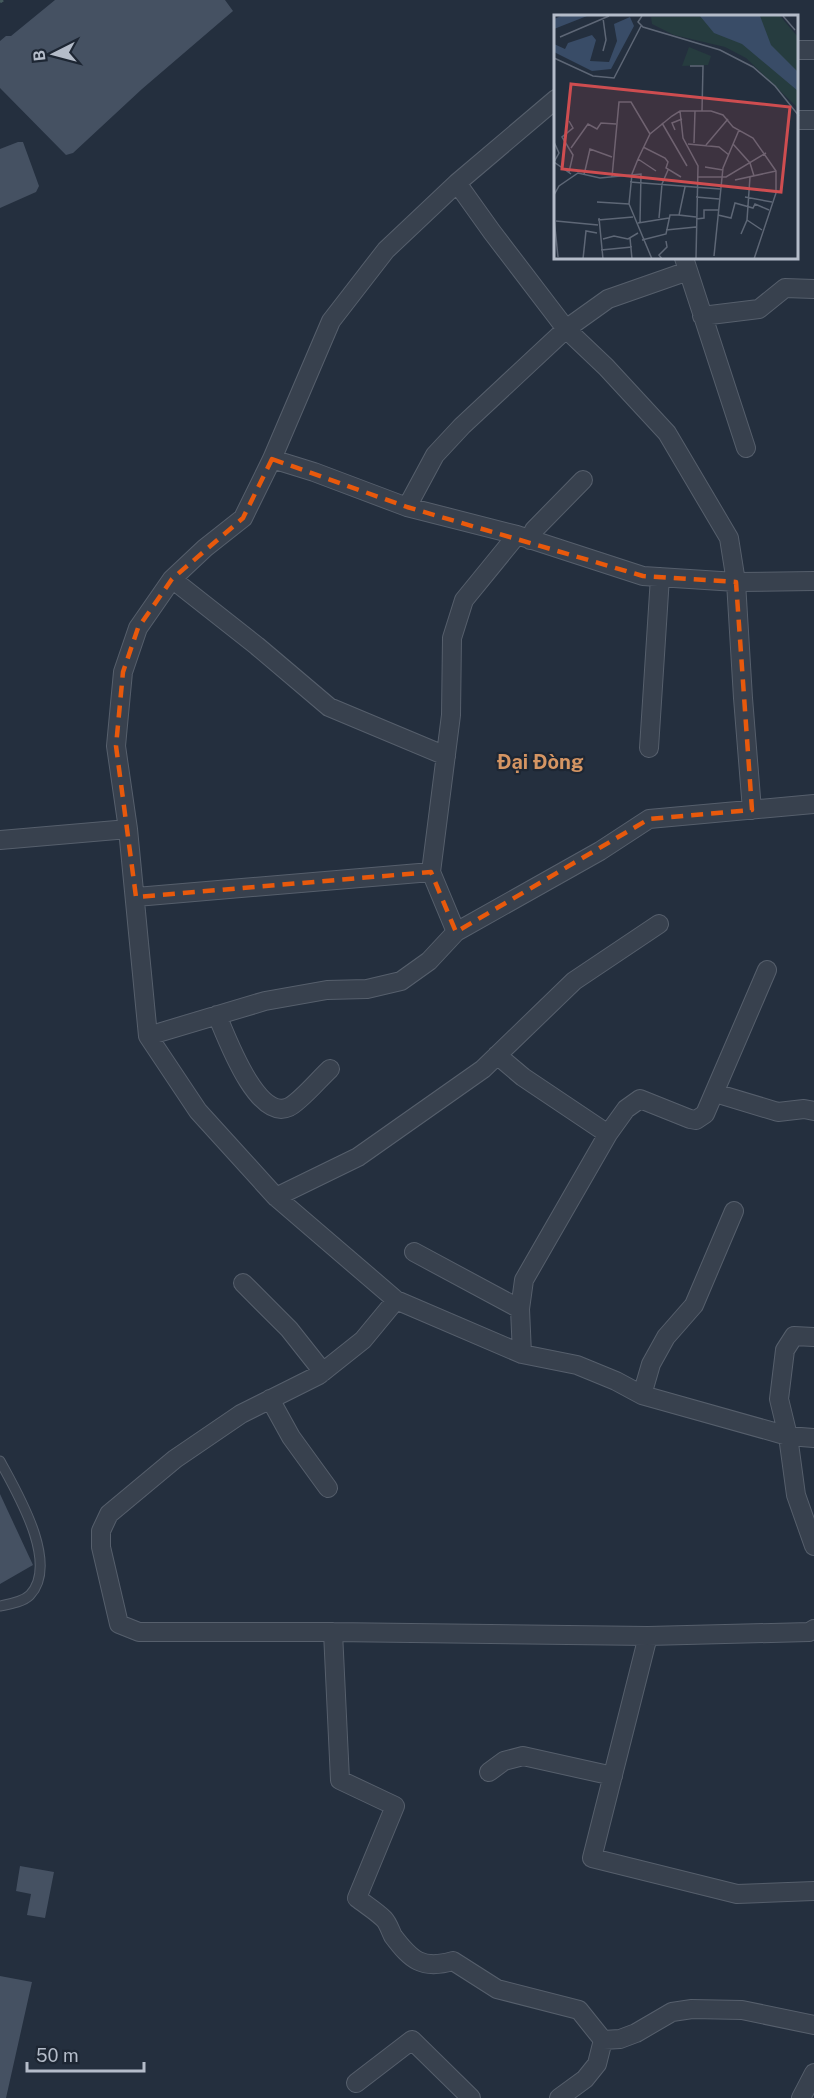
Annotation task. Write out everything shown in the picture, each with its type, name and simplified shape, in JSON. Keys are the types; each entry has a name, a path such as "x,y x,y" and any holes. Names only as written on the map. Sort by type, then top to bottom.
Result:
{"street":[{"path":"554,101 457,183 386,250 331,321 272,459 243,518 205,548 172,579 138,628 123,672 116,746 136,897 148,1036 198,1111 276,1197 396,1300 522,1354 577,1365 642,1395 788,1436 814,1438"},
{"path":"457,183 566,329 606,367 667,433 729,538 736,582 752,810"},
{"path":"407,507 435,455 462,426 566,329 608,299 686,265 746,448"},
{"path":"702,316 759,309 785,288 814,289"},
{"path":"272,459 314,472 407,507 524,537 644,576 736,582 814,581"},
{"path":"456,932 431,872 451,715 452,638 464,600 582,480"},
{"path":"649,748 660,577"},
{"path":"172,579 329,707 446,756"},
{"path":"148,1036 265,1000 327,990 367,989 401,981 429,962 456,932 600,851 649,819 814,804"},
{"path":"0,840 128,829"},
{"path":"136,897 431,872"},
{"path":"276,1197 358,1157 483,1069 574,981 659,924"},
{"path":"522,1354 520,1309 524,1280 608,1134 626,1109 637,1100 649,1101 690,1119 696,1120 705,1114 767,969"},
{"path":"217,1015 243,1075 272,1107 283,1109 295,1104 330,1069"},
{"path":"497,1055 523,1077 608,1134"},
{"path":"715,1093 768,1110 785,1113 804,1109 814,1111"},
{"path":"642,1395 651,1364 666,1336 694,1305 734,1211"},
{"path":"414,1252 520,1309"},
{"path":"243,1283 288,1329 323,1372"},
{"path":"396,1300 363,1340 323,1372 241,1414 174,1459 109,1515 101,1531 101,1547 119,1624 139,1632 648,1636 809,1632 814,1629"},
{"path":"814,1337 794,1336 785,1350 779,1399 788,1436 796,1495 814,1546"},
{"path":"270,1399 291,1437 328,1488"},
{"path":"333,1632 340,1780 395,1806 357,1898 385,1920 392,1934 409,1955 426,1966 453,1961 497,1989 579,2010 603,2040"},
{"path":"648,1636 592,1858 737,1893 814,1891"},
{"path":"489,1772 504,1761 523,1756 613,1776"},
{"path":"603,2040 620,2039 636,2033 672,2012 692,2009 742,2010 814,2025"},
{"path":"356,2083 412,2040 471,2098"},
{"path":"559,2098 585,2079 597,2064 603,2040"},
{"path":"801,2098 814,2073"}],"lane":[{"path":"0,1461 22,1503 40,1549 42,1563 31,1594 18,1602 0,1606"}],"highlighted area":[{"path":"272,459 407,507 643,576 736,582 752,810 649,819 456,932 431,872 136,897 116,746 123,672 138,628 172,579 243,518"}],"building":[{"path":"55,0 225,0 233,11 142,89 73,153 66,155 0,88 0,41 6,36 11,36"},
{"path":"23,142 39,186 36,192 0,208 0,149"},
{"path":"0,1494 33,1565 0,1584"},
{"path":"20,1866 54,1872 45,1918 27,1915 31,1894 16,1891"},
{"path":"0,1976 32,1982 6,2098 0,2098"}],"district":[{"name":"Đại Đòng","path":"540,762"}]}
